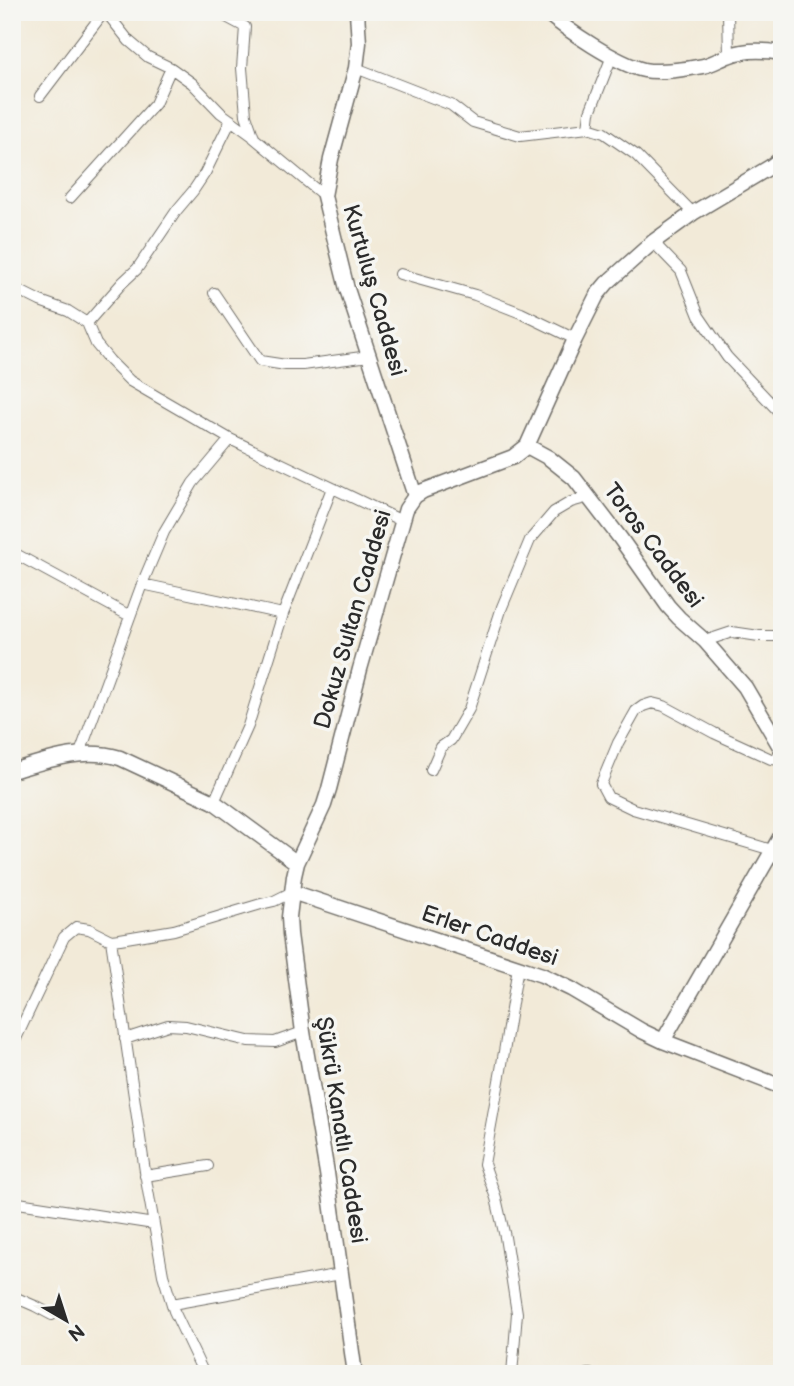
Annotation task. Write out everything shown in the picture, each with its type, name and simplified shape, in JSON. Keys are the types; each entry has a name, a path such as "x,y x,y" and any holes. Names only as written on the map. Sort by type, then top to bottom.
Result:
{"street":[{"path":"40,96 105,12 129,41 148,57 171,68 192,83 221,113 324,196"},
{"path":"217,12 245,27 242,68 246,115 254,138"},
{"name":"Kurtuluş Caddesi","path":"357,12 359,43 356,68 331,159 324,196 347,289 415,496"},
{"path":"546,12 568,30 612,56 645,71 703,66 729,55 745,52 765,51 780,55"},
{"path":"728,12 729,55"},
{"path":"588,128 590,112 612,56"},
{"path":"70,198 155,104 171,68"},
{"path":"356,68 451,105 473,122 520,136 588,128 604,133 636,155 693,214"},
{"path":"87,323 137,269 193,191 231,120"},
{"path":"527,446 575,339 597,295 607,283 653,242 782,158"},
{"path":"653,242 681,271 699,316 727,357 782,415"},
{"path":"400,274 475,295 575,339"},
{"path":"12,287 68,311 87,323 96,344 130,381 230,439 402,521"},
{"path":"214,293 260,361 303,365 369,356"},
{"path":"80,753 164,532 193,483 230,439"},
{"name":"Dokuz Sultan Caddesi","path":"292,892 297,863 329,789 406,509 415,496 513,457 527,446"},
{"name":"Toros Caddesi","path":"527,446 564,469 589,497 667,606 705,641 745,687 782,750"},
{"path":"214,802 248,726 283,614 332,488"},
{"path":"431,770 441,747 452,740 469,709 502,607 530,540 554,512 571,502 589,497"},
{"path":"12,552 130,616"},
{"path":"142,584 283,614"},
{"path":"705,641 732,632 782,636"},
{"path":"777,851 633,808 608,797 601,784 618,743 636,711 652,703 664,706 771,759 782,760"},
{"path":"12,771 80,753 107,754 120,758 214,802 297,863"},
{"path":"663,1041 777,851 782,834"},
{"path":"12,1047 64,937 76,927 89,929 111,940 174,930 274,901 292,892"},
{"name":"Erler Caddesi","path":"292,892 554,980 663,1041 782,1087"},
{"name":"Şükrü Kanatlı Caddesi","path":"292,892 290,934 355,1374"},
{"path":"111,940 145,1176 163,1275 172,1304 204,1374"},
{"path":"512,1374 517,1313 505,1237 496,1198 484,1164 519,967"},
{"path":"125,1039 169,1025 186,1026 248,1041 275,1042 303,1032"},
{"path":"145,1176 208,1166"},
{"path":"12,1202 154,1224"},
{"path":"172,1304 341,1274"},
{"path":"12,1296 52,1315"}]}
